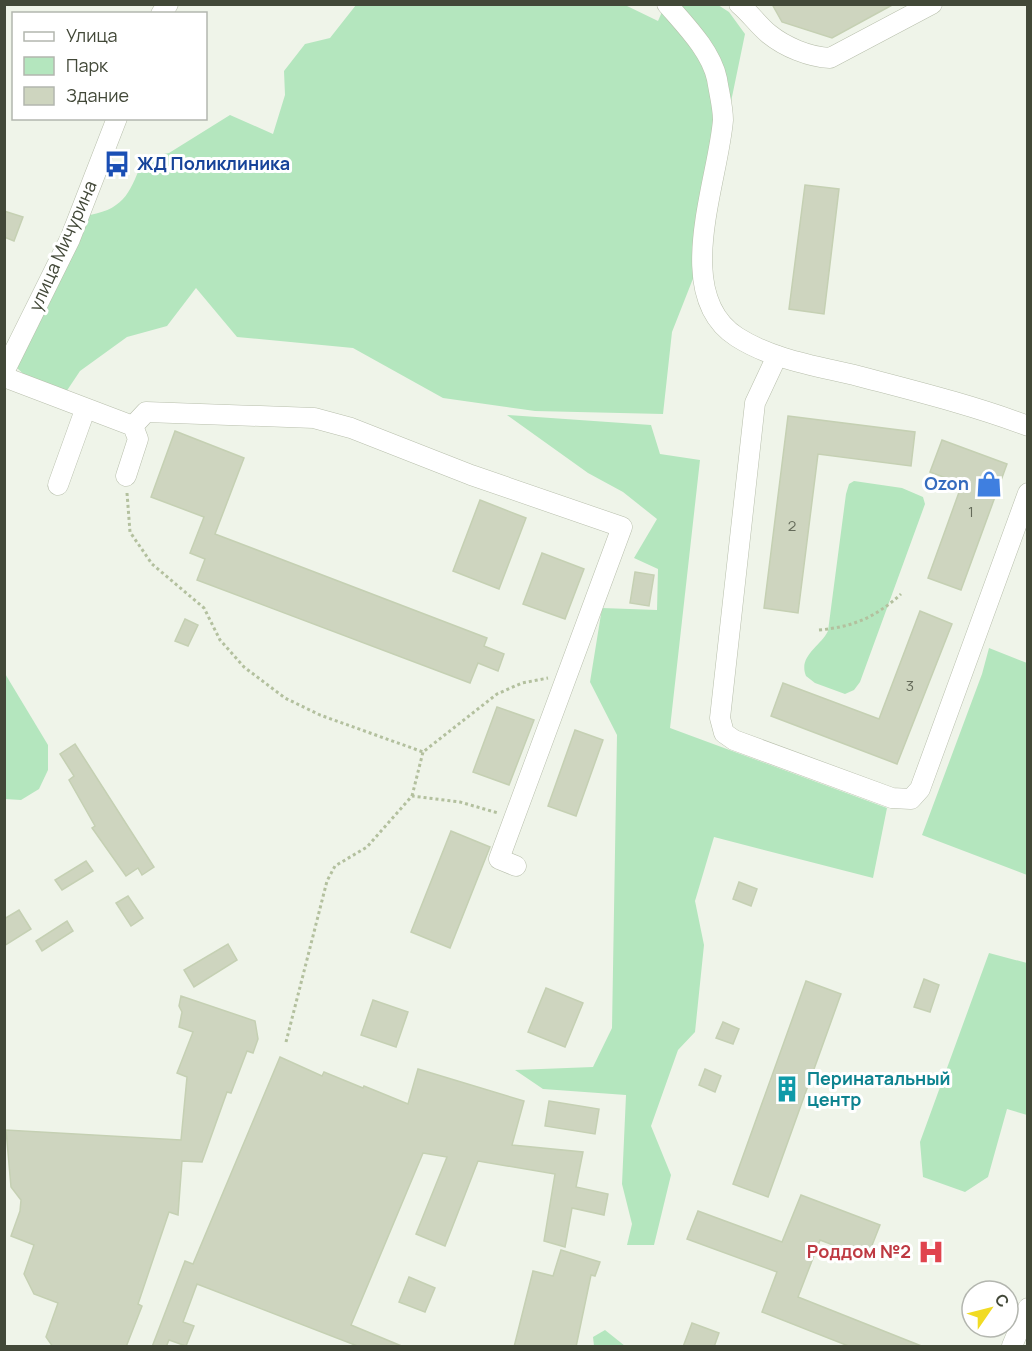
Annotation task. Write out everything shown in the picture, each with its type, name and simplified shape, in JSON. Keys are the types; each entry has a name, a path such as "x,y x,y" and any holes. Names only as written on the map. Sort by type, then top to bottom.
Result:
{"street":[{"path":"667,4 707,55 717,77 723,118 700,266 705,296 718,320 735,336 777,356 933,395 1028,426"},
{"path":"742,6 769,34 816,57 830,58 932,4"},
{"name":"улица Мичурина","path":"4,372 70,239 116,120"},
{"path":"777,356 755,403 753,415 720,718 724,733 734,740 892,798 911,799 920,789 1028,493"},
{"path":"4,377 85,410 133,426"},
{"path":"58,486 85,410"},
{"path":"133,426 146,412 314,418 351,428 471,475 622,527 499,859 516,866"},
{"path":"126,476 138,439 133,426"},
{"path":"1012,1347 1028,1308"}],"path":[{"path":"126,476 129,532 152,564 204,608 220,640 244,667 285,698 320,715 423,752"},
{"path":"819,630 863,622 881,612 901,594"},
{"path":"286,1042 327,881 335,866 367,847 412,796 423,752 496,693 522,683 567,674"},
{"path":"412,796 460,802 515,817"}],"green space":[{"path":"356,5 625,5 658,21 665,5 718,5 729,12 745,34 696,271 672,332 663,414 535,411 443,398 353,348 237,337 196,288 167,326 127,337 80,371 64,395 33,383 17,368 90,215 112,208 126,196 144,158 169,153 230,115 273,134 285,95 284,71 305,44 330,38"},
{"path":"507,415 651,425 660,454 700,460 670,728 887,808 873,878 714,837 695,901 704,945 695,1032 678,1050 651,1126 671,1175 654,1245 627,1245 632,1224 622,1184 626,1095 543,1089 515,1070 593,1067 612,1028 617,735 590,682 602,608 657,610 658,569 634,558 657,519 623,492 588,473"},
{"path":"854,481 902,488 923,497 925,504 860,682 854,690 845,694 815,683 806,676 804,669 807,657 828,631 846,494 849,484"},
{"path":"989,648 1027,663 1027,875 922,835 982,674"},
{"path":"4,672 48,745 48,770 39,789 21,800 5,799"},
{"path":"989,953 1027,963 1027,1115 1007,1109 988,1177 965,1192 923,1177 920,1142"},
{"path":"605,1330 625,1346 594,1346 593,1337"}],"building":[{"path":"772,4 894,4 832,38 782,22"},
{"path":"805,185 839,189 824,314 789,309"},
{"path":"4,211 23,217 14,241 4,237"},
{"path":"788,416 915,432 911,466 818,454 798,613 764,608"},
{"path":"175,431 244,458 215,534 487,638 484,646 504,654 498,671 478,663 470,683 197,580 205,559 190,553 204,517 151,497"},
{"path":"942,440 1007,464 961,590 928,578 962,484 930,472"},
{"path":"480,500 526,518 499,589 453,571"},
{"path":"542,553 584,569 565,619 523,604"},
{"path":"635,572 654,575 649,606 630,603"},
{"path":"920,611 952,624 897,764 771,716 783,683 879,719"},
{"path":"185,619 198,625 188,646 175,641"},
{"path":"497,707 534,720 509,785 473,772"},
{"path":"575,730 603,740 576,816 548,806"},
{"path":"75,744 154,867 142,875 138,868 126,876 92,828 95,826 69,780 74,776 60,754"},
{"path":"451,831 490,847 450,948 411,932"},
{"path":"86,861 93,871 62,890 55,880"},
{"path":"739,882 757,889 751,906 733,899"},
{"path":"128,896 143,918 131,926 116,903"},
{"path":"19,910 31,929 4,946 4,919"},
{"path":"67,921 73,931 42,951 36,941"},
{"path":"228,944 237,960 194,987 184,970"},
{"path":"924,979 939,985 930,1012 914,1007"},
{"name":"Перинатальный центр","path":"806,981 841,994 768,1197 733,1184"},
{"path":"546,988 583,1003 565,1047 528,1032"},
{"path":"181,996 255,1021 258,1039 253,1053 247,1051 231,1093 227,1092 202,1162 182,1161 178,1215 169,1212 138,1304 142,1306 126,1347 53,1347 46,1337 58,1303 34,1294 24,1274 34,1245 11,1236 20,1211 21,1200 11,1187 6,1130 181,1140 187,1077 177,1073 193,1032 179,1027 182,1012 179,1006"},
{"path":"373,1000 408,1012 396,1047 361,1035"},
{"path":"723,1022 739,1029 733,1044 716,1038"},
{"path":"280,1057 322,1076 324,1072 408,1104 418,1069 524,1101 512,1145 583,1152 576,1187 608,1194 604,1215 572,1208 565,1247 544,1241 555,1174 478,1161 445,1246 416,1234 447,1157 423,1153 351,1325 404,1347 360,1347 197,1284 183,1322 194,1326 186,1346 169,1340 166,1347 152,1347 185,1261 193,1264"},
{"path":"705,1069 721,1076 715,1092 699,1085"},
{"path":"549,1101 599,1109 595,1134 545,1126"},
{"path":"801,1195 880,1225 867,1258 820,1240 798,1297 924,1347 851,1347 762,1312 777,1272 687,1239 698,1211 782,1242"},
{"path":"561,1250 600,1262 595,1276 591,1275 576,1347 514,1347 533,1271 553,1276"},
{"path":"409,1277 435,1288 425,1312 399,1302"},
{"path":"692,1323 719,1333 714,1347 683,1347"}],"place":[{"name":"ЖД Поликлиника","path":"117,164"},
{"name":"Ozon","path":"989,484"},
{"name":"Перинатальный центр","path":"787,1089"},
{"name":"Роддом №2","path":"931,1252"}]}
